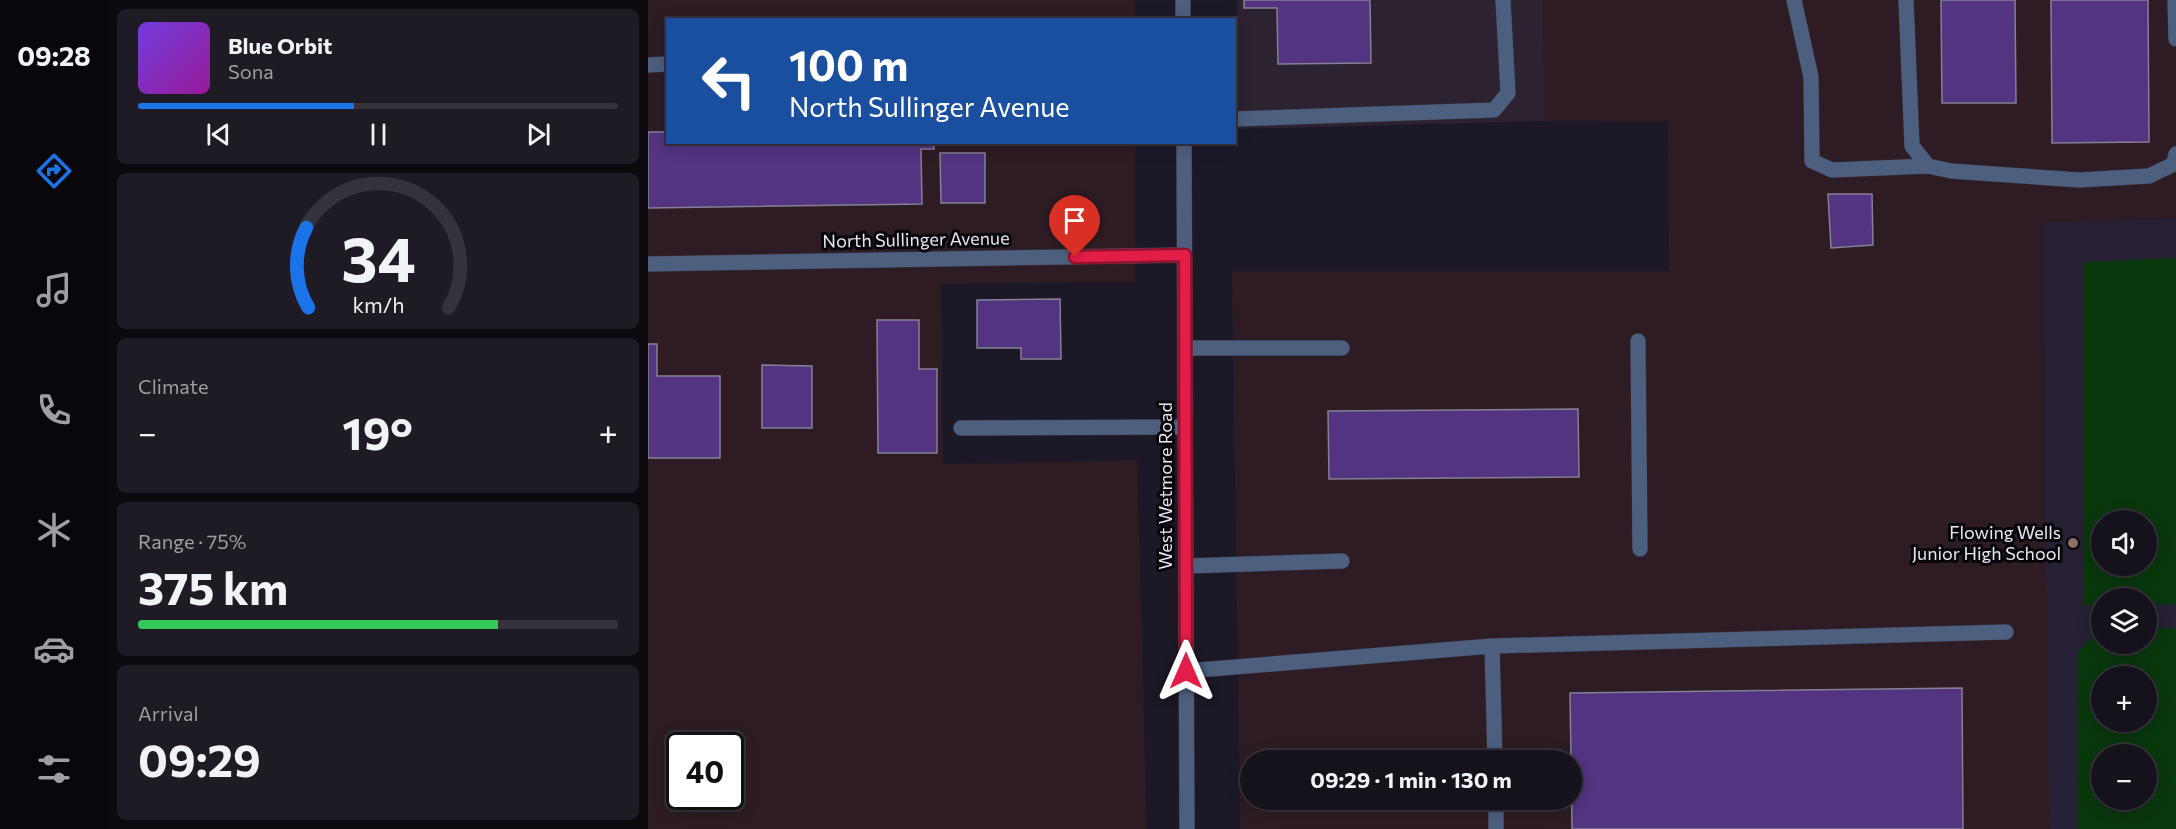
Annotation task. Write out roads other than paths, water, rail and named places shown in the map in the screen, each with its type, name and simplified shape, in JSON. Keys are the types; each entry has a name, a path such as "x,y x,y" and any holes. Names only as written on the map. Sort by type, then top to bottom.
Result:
{"street":[{"path":"1183,0 1183,18"},
{"path":"1236,119 1494,110 1508,93 1503,0"},
{"path":"1794,0 1811,77 1812,161 1832,170 1928,166 1951,171 2079,180 2149,176 2174,164 2176,154"},
{"path":"1906,0 1912,146 1928,166"},
{"path":"2175,0 2176,39"},
{"path":"648,65 666,64"},
{"name":"West Wetmore Road","path":"1184,144 1187,829"},
{"name":"North Sullinger Avenue","path":"648,264 1185,255"},
{"path":"1638,341 1640,549"},
{"path":"1185,348 1342,348"},
{"path":"961,428 1185,427"},
{"path":"1186,566 1342,561"},
{"path":"1186,671 1492,646 2006,632"},
{"path":"1492,646 1495,750"},
{"path":"1496,810 1496,829"}],"place":[{"name":"Flowing Wells Junior High School","path":"2073,543"}]}
